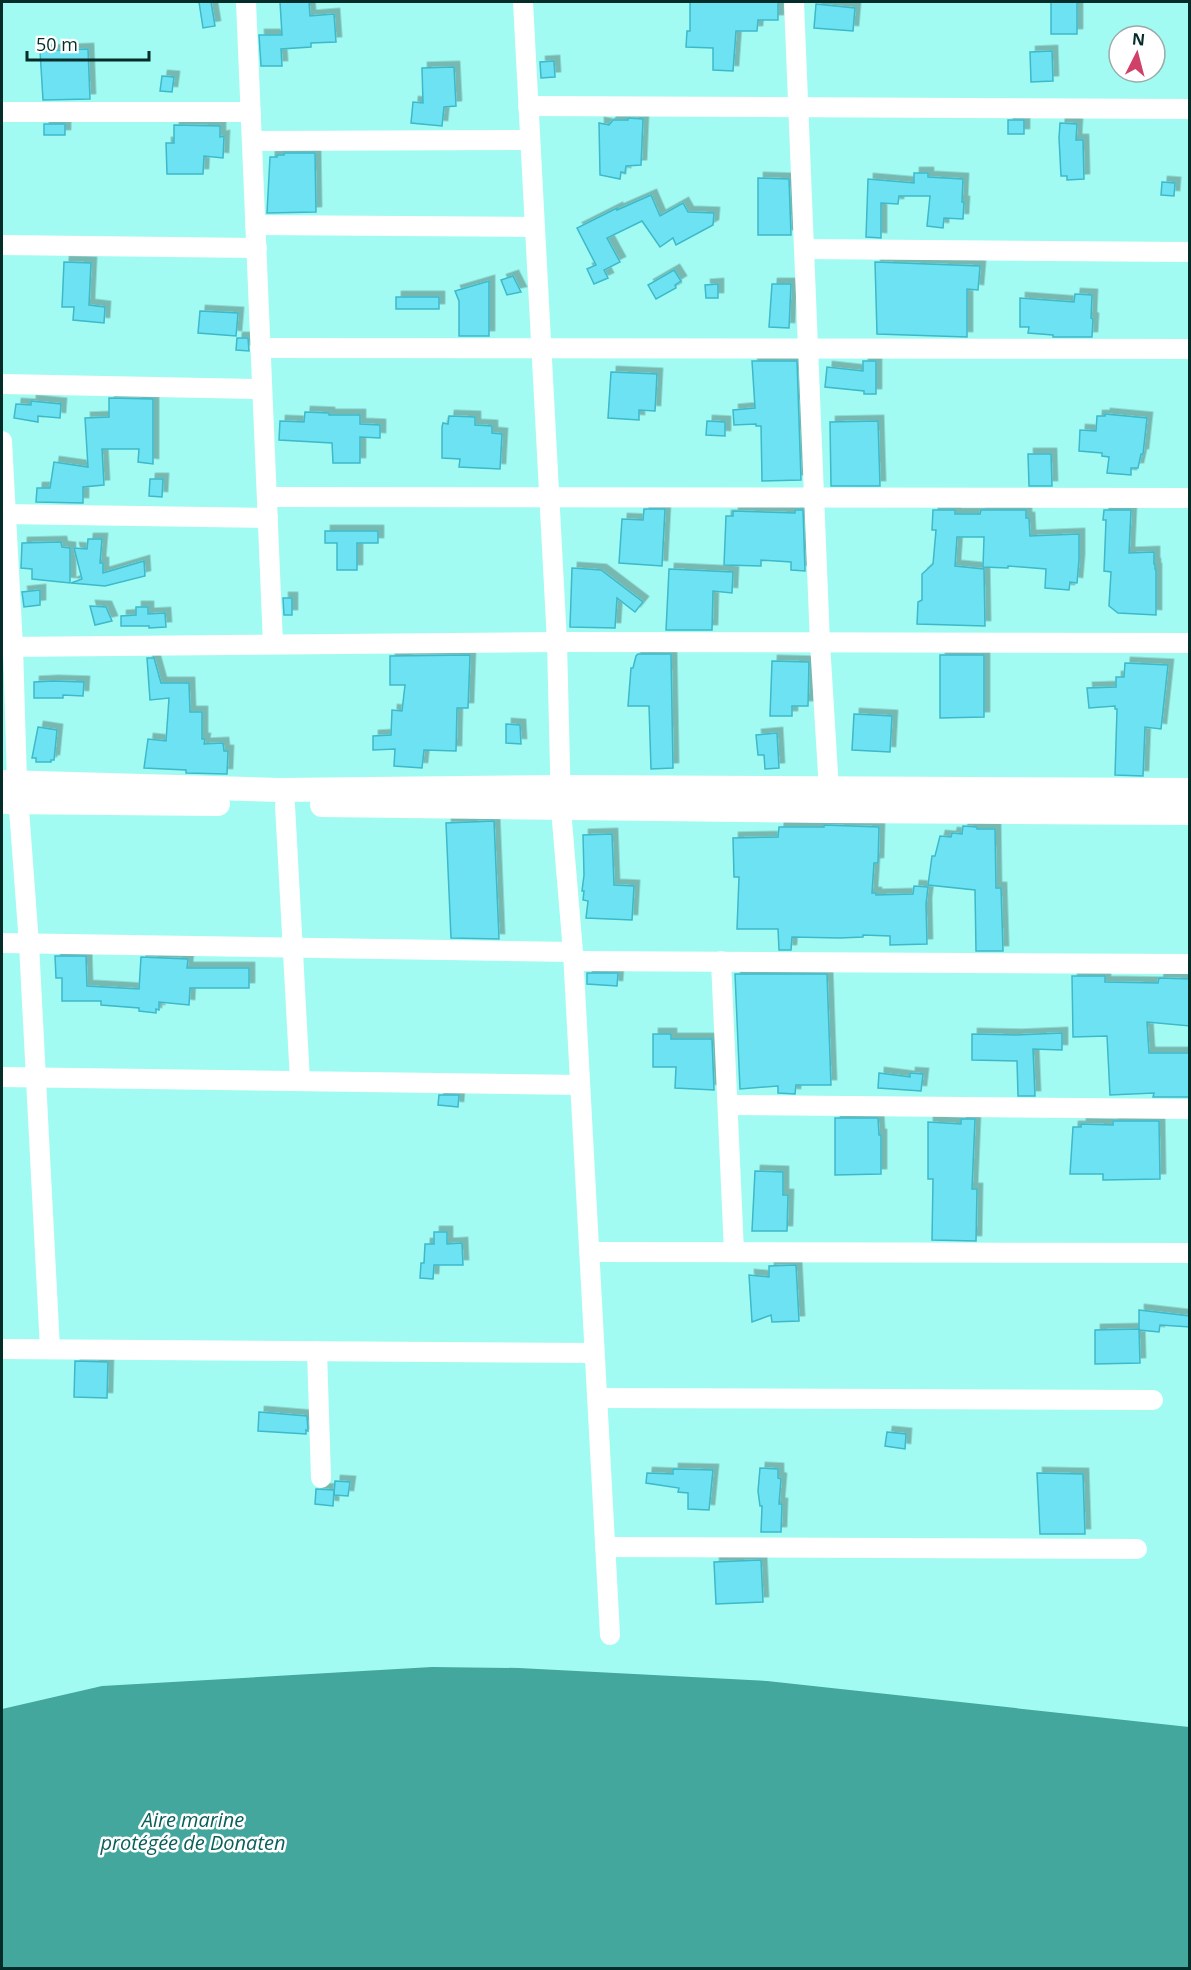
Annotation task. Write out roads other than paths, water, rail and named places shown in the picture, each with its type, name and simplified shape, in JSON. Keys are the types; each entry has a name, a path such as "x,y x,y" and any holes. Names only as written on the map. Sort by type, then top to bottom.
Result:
{"street":[{"path":"246,2 273,644"},
{"path":"523,2 557,642 562,798 574,956 610,1635"},
{"path":"794,2 820,643 829,790"},
{"path":"528,106 1190,109"},
{"path":"2,112 251,112"},
{"path":"252,141 530,140"},
{"path":"255,225 535,227"},
{"path":"2,245 257,248"},
{"path":"804,249 1190,252"},
{"path":"260,348 1190,350"},
{"path":"2,384 262,389"},
{"path":"2,441 10,792 29,944 50,1349"},
{"path":"267,497 1190,498"},
{"path":"4,514 268,518"},
{"path":"7,647 557,642 1190,643"},
{"path":"10,792 280,790 562,798 970,801 1190,790"},
{"path":"10,792 285,805 829,790 970,801 1190,813"},
{"path":"285,805 300,1081"},
{"path":"2,943 293,948 721,961 1190,964"},
{"path":"721,961 734,1252"},
{"path":"2,1077 580,1085"},
{"path":"728,1105 1190,1109"},
{"path":"589,1252 1190,1252"},
{"path":"2,1349 594,1353"},
{"path":"317,1351 321,1478"},
{"path":"597,1398 1153,1400"},
{"path":"605,1547 1137,1549"}],"water":[{"name":"Aire marine protégée de Donaten","path":"432,1667 519,1668 767,1681 1189,1727 1189,1968 2,1968 2,1709 102,1686"}]}
